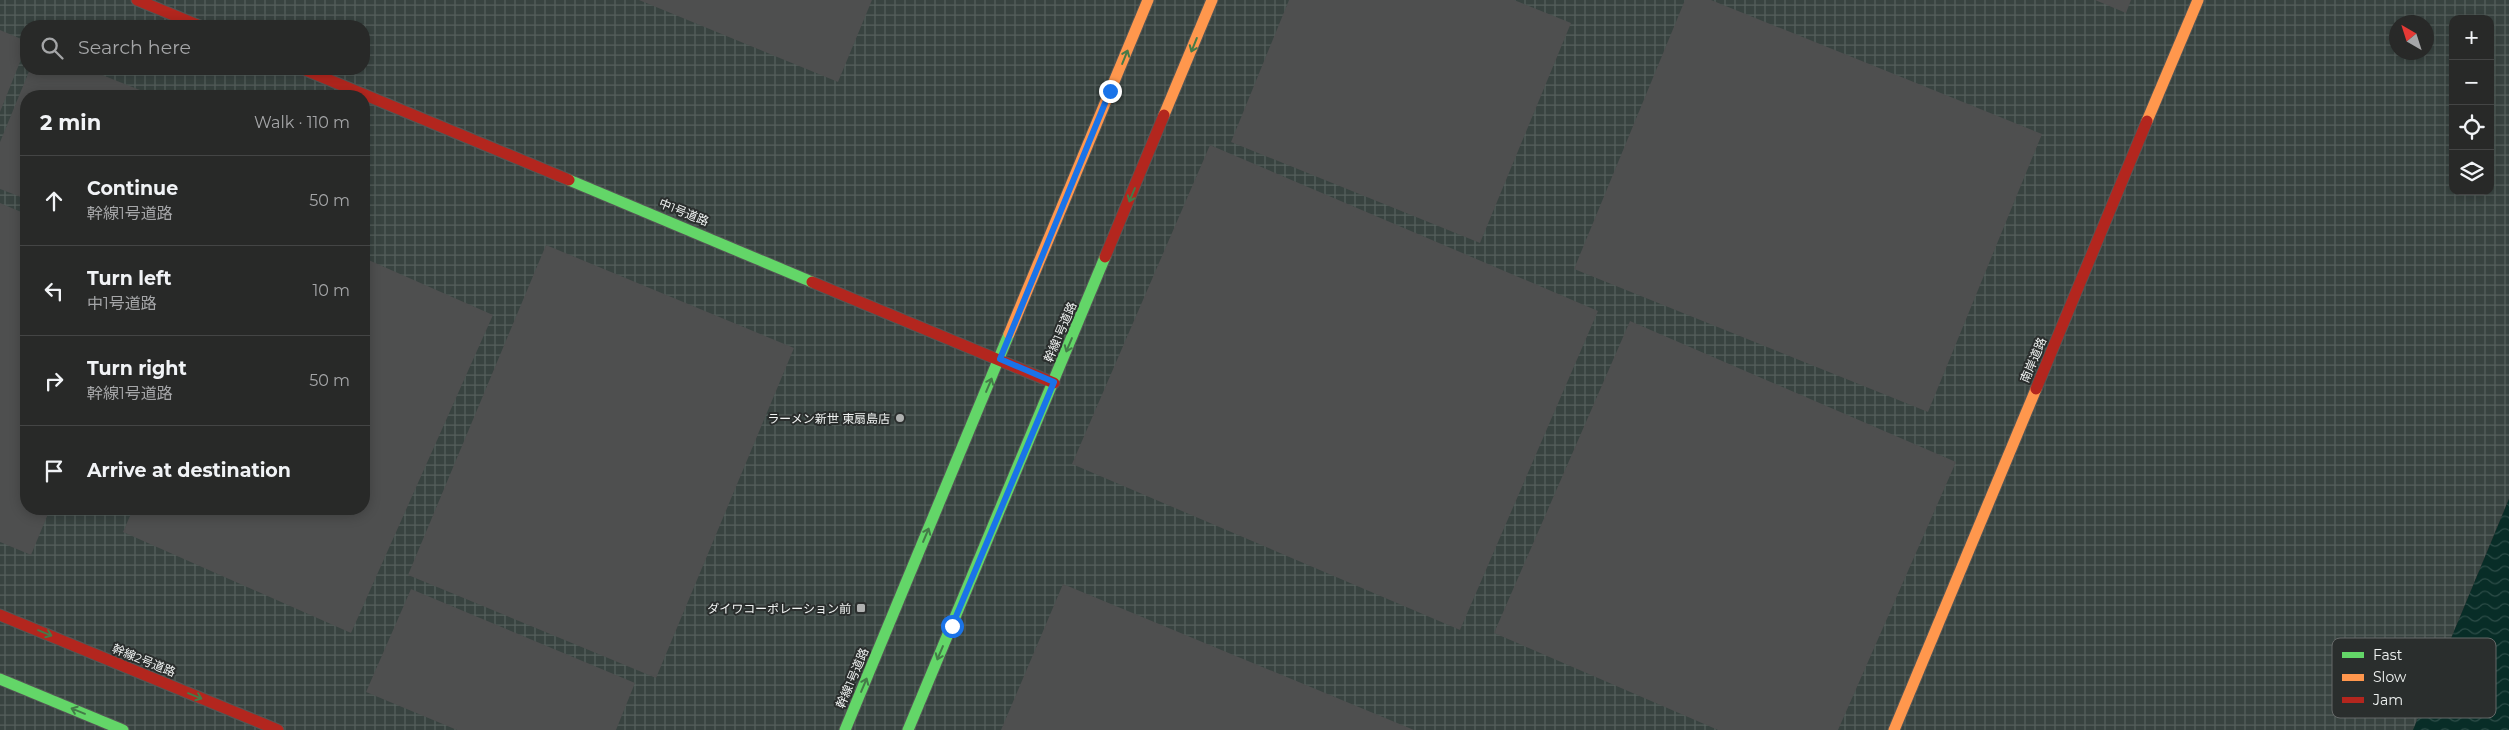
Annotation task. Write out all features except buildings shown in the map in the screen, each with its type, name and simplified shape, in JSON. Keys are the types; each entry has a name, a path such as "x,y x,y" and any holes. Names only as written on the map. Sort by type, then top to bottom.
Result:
{"street":[{"path":"137,0 185,20"},
{"name":"幹線1号道路","path":"845,730 1148,0"},
{"name":"幹線1号道路","path":"908,730 1212,0"},
{"name":"南岸道路","path":"1894,730 2198,0"},
{"name":"中1号道路","path":"317,75 353,90"},
{"name":"中1号道路","path":"370,97 1054,382"},
{"name":"幹線2号道路","path":"0,615 278,730"},
{"path":"0,679 123,730"}],"shaded area":[{"path":"0,0 2509,0 2509,498 2451,638 2332,638 2332,718 2418,718 2413,730 0,730"}],"water":[{"path":"2509,499 2509,730 2413,730 2418,718 2496,718 2496,638 2451,638"}],"traffic: fast":[{"path":"569,180 812,282"},
{"path":"908,730 1105,257"},
{"path":"845,730 1009,334"},
{"path":"0,679 123,730"}],"traffic: slow":[{"path":"1009,334 1148,0"},
{"path":"1164,115 1212,0"},
{"path":"2147,121 2198,0"},
{"path":"1894,730 2036,389"}],"traffic: jam":[{"path":"137,0 185,20"},
{"path":"317,75 353,90"},
{"path":"370,97 569,180"},
{"path":"1105,257 1164,115"},
{"path":"2036,389 2147,121"},
{"path":"812,282 1054,383"},
{"path":"0,615 278,730"}],"place":[{"name":"ラーメン新世 東扇島店","path":"900,418"},
{"name":"ダイワコーポレーション前","path":"861,608"}],"route":[{"path":"952,626 1054,382 1000,359 1110,91"}]}
